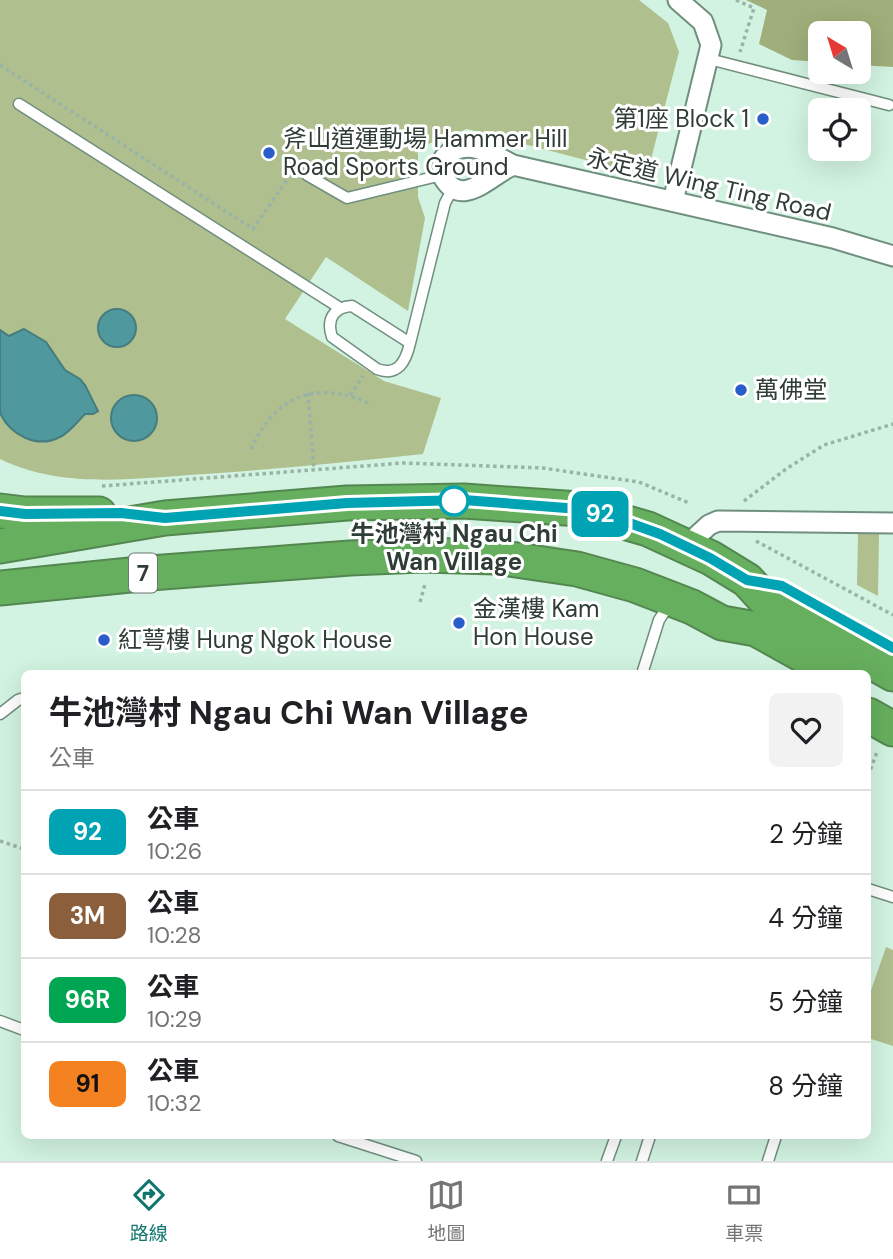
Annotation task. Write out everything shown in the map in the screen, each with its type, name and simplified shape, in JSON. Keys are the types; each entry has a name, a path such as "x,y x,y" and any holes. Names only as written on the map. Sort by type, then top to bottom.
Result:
{"highway":[{"name":"7","path":"0,546 165,518 347,503 464,500 579,509 621,520 686,546 747,580 763,617 832,670"},
{"path":"0,511 25,514 121,513 165,518"},
{"name":"7","path":"0,588 224,566 350,558 466,555 496,557 594,573 673,599 722,623 763,617 893,674"},
{"path":"747,580 782,586 893,648"},
{"path":"722,623 744,647 786,670"},
{"path":"871,693 893,704"},
{"path":"871,719 886,739"}],"street":[{"path":"674,201 711,45 707,29 698,16 678,0"},
{"name":"永定道 Wing Ting Road","path":"448,182 444,158 460,146 480,149 513,165 833,238 893,256"},
{"path":"448,182 461,192 470,190 500,170 513,165"},
{"path":"686,546 709,525 718,521 893,523"}],"lane":[{"path":"709,59 889,105"},
{"path":"19,104 340,308"},
{"path":"307,175 346,198 448,182 418,314 406,359 401,366 384,372 371,365 331,337 330,319 340,308 352,306 410,343"},
{"path":"643,670 659,620 673,599"},
{"path":"0,714 21,699"},
{"path":"871,890 893,897"},
{"path":"0,1021 21,1029"},
{"path":"347,1139 416,1161"},
{"path":"607,1161 615,1139"},
{"path":"642,1161 649,1139"},
{"path":"768,1161 775,1139"}],"path":[{"path":"736,0 754,9 736,65"},
{"path":"0,65 253,229 291,171 307,175"},
{"path":"350,395 371,365"},
{"path":"251,449 258,433 272,415 289,401 308,393 328,391 369,402"},
{"path":"308,393 314,470"},
{"path":"744,500 824,445 893,424"},
{"path":"745,535 893,615"},
{"path":"419,602 425,584"},
{"path":"871,770 886,739"},
{"path":"0,841 21,848"}],"green space":[{"path":"0,0 639,0 668,23 679,52 651,159 631,172 467,129 418,148 418,197 425,218 408,311 326,257 285,319 384,381 441,398 423,454 287,468 101,480 49,475 0,459"},
{"path":"746,0 893,0 893,67 872,66 872,21 808,21 808,61 792,60 759,44 767,10"},
{"path":"858,533 879,534 878,596 857,585"},
{"path":"886,947 893,950 893,1046 871,1039 871,990"}],"water":[{"path":"117,309 131,314 136,328 131,342 117,347 103,342 98,328 103,314"},
{"path":"24,329 46,342 65,370 80,379 98,411 85,414 67,433 51,440 25,438 10,428 0,413 0,330 9,336"},
{"path":"134,395 143,396 150,402 156,409 156,427 150,434 143,440 134,441 125,440 118,434 112,427 111,418 112,409 118,402 125,396"}],"bus line":[{"name":"92","path":"0,511 25,514 121,513 165,518 347,503 464,500 579,509 660,534 710,558 747,580 782,586 893,648"}],"place":[{"name":"第1座 Block 1","path":"763,119"},
{"name":"斧山道運動場 Hammer Hill Road Sports Ground","path":"269,153"},
{"name":"萬佛堂","path":"741,390"},
{"name":"牛池灣村 Ngau Chi Wan Village","path":"454,501"},
{"name":"金漢樓 Kam Hon House","path":"459,623"},
{"name":"紅萼樓 Hung Ngok House","path":"104,640"}]}
